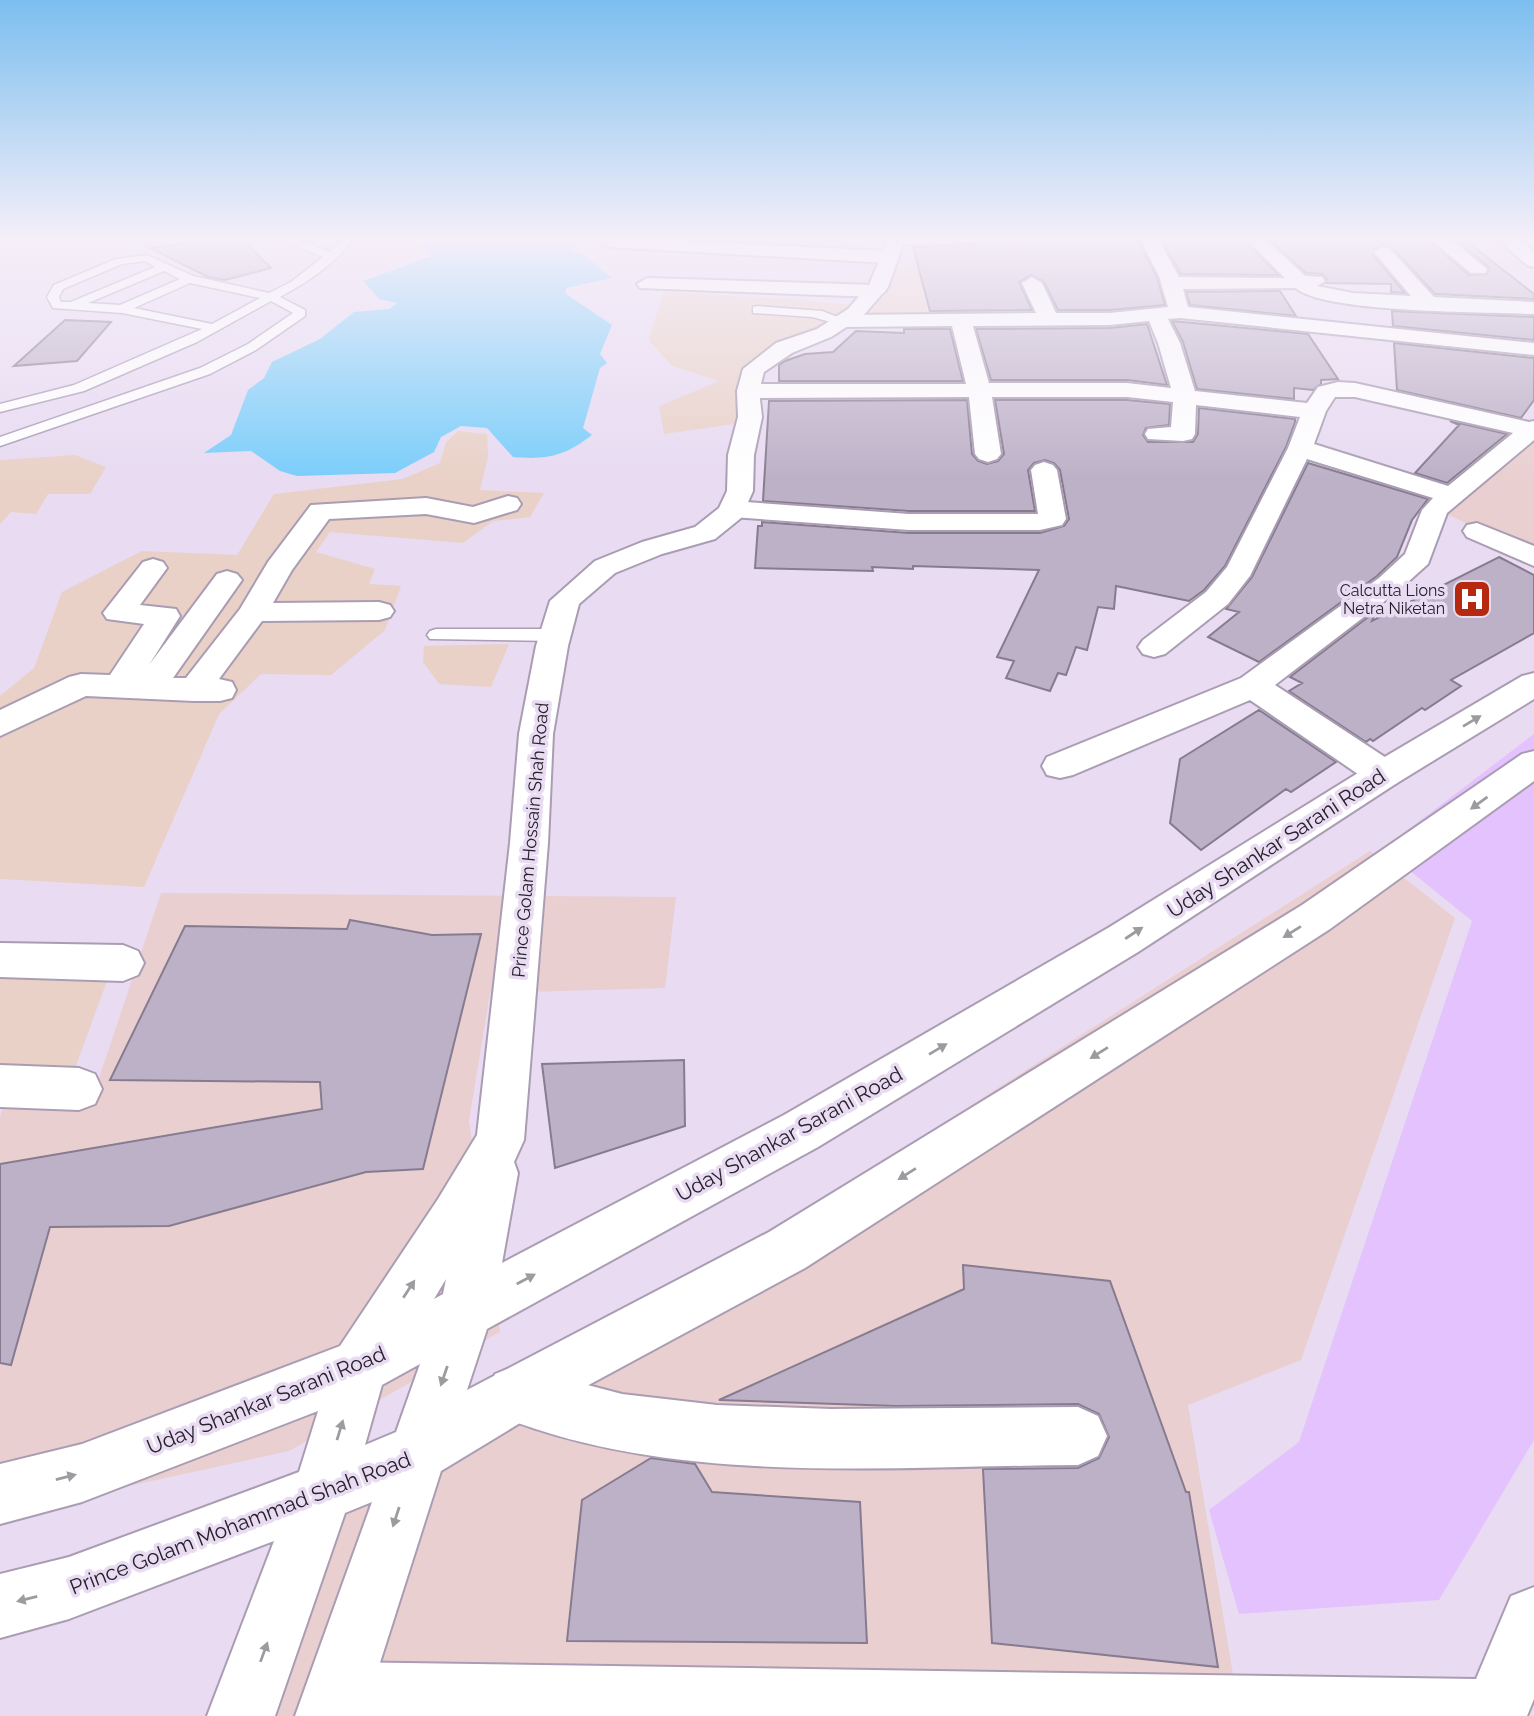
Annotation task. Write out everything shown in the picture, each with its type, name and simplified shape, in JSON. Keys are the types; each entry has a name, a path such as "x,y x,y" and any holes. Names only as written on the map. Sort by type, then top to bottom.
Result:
{"street":[{"path":"846,317 824,333 785,348 754,369 748,391 750,417 741,455 740,491 732,509 909,522 1040,522 1052,519 1044,470"},
{"path":"842,321 1100,317"},
{"path":"1157,317 1185,395 1183,434 1157,434"},
{"path":"1229,317 1534,349"},
{"path":"961,320 980,388 986,420 988,454"},
{"path":"1165,337 1192,339"},
{"path":"748,391 980,388 1127,390 1314,411"},
{"path":"1154,647 1217,598 1240,570 1300,448 1314,411 1326,392 1338,389 1355,390 1533,429"},
{"path":"1060,766 1253,686 1389,584 1418,558 1435,510 1533,429"},
{"path":"1300,448 1453,496"},
{"path":"0,724 81,685 210,690 278,568 321,510 426,506 474,515 508,504"},
{"name":"Prince Golam Hossain Shah Road","path":"241,1716 322,1493 359,1367 456,1217 500,1140 527,869 536,734 555,635 565,601 605,567 652,548 705,533 732,509"},
{"path":"1477,531 1534,557"},
{"path":"134,687 165,616 118,613 153,568"},
{"path":"134,687 227,580"},
{"path":"253,612 379,611"},
{"name":"Uday Shankar Sarani Road","path":"0,1494 82,1473 359,1367 466,1311 801,1130 1123,940 1384,774 1534,684"},
{"path":"1253,686 1384,774"},
{"path":"418,1452 515,1394 787,1250 1316,917 1534,763"},
{"path":"0,960 123,963"},
{"path":"0,1088 79,1089"},
{"path":"418,1452 466,1311 500,1140"},
{"path":"515,1394 622,1423 717,1434 831,1438 1077,1436"},
{"name":"Prince Golam Mohammad Shah Road","path":"0,1606 69,1588 322,1493 418,1452"},
{"name":"Prince Golam Mohammad Shah Road","path":"333,1705 418,1452"},
{"path":"333,1705 1495,1713 1534,1619"}],"lane":[{"path":"161,317 214,328"},
{"path":"0,408 79,388 236,317"},
{"path":"0,442 182,380 240,353 295,317"},
{"path":"829,317 842,321"},
{"path":"436,635 555,635"}],"shaded area":[{"path":"656,317 836,317 744,367 735,424 664,434 659,406 719,381 672,366 649,340"},
{"path":"857,317 1025,317 855,320"},
{"path":"458,431 487,434 488,457 480,490 544,493 530,517 493,521 463,543 330,532 316,552 375,569 369,584 401,586 385,630 331,675 261,674 219,714 144,887 0,879 0,696 34,668 62,592 142,551 237,555 274,494 403,479 440,463 446,442"},
{"path":"1534,433 1534,555 1442,512"},
{"path":"75,455 106,467 90,494 48,494 36,514 11,512 0,524 0,460"},
{"path":"509,644 491,687 439,684 423,662 424,646"},
{"path":"1534,734 1534,1440 1439,1600 1239,1614 1209,1510 1299,1442 1472,921 1383,849"},
{"path":"1370,851 1455,918 1301,1360 1188,1405 1240,1716 275,1716 314,1481 822,1200"},
{"path":"161,893 676,897 665,988 490,993 469,1121 500,1332 289,1451 0,1514 0,1117 6,1098 91,1102"},
{"path":"0,977 107,981 75,1068 0,1079"}],"water":[{"path":"348,317 600,317 612,325 600,354 607,363 600,368 583,428 592,435 573,448 555,455 513,457 487,428 461,426 441,437 434,452 395,473 297,476 280,471 251,451 204,453 231,435 248,390 264,378 272,362 320,339"}],"building":[{"path":"1392,317 1534,317 1534,340 1393,326"},
{"path":"65,320 111,322 77,361 14,366"},
{"path":"1172,321 1308,334 1338,379 1321,380 1321,384 1313,390 1294,388 1294,399 1197,389 1183,342"},
{"path":"1147,324 1167,385 1127,380 991,380 976,329 1110,328"},
{"path":"904,329 950,329 963,381 779,381 779,365 785,361 805,354 833,352 856,331 904,333"},
{"path":"1394,343 1534,358 1534,400 1521,418 1397,390"},
{"path":"967,400 972,454 978,461 987,464 998,461 1004,454 995,400 1127,400 1170,404 1169,425 1146,428 1143,435 1148,442 1193,442 1198,434 1199,408 1295,419 1295,422 1286,447 1225,566 1204,590 1189,601 1116,586 1114,609 1098,607 1087,650 1076,647 1066,675 1058,673 1050,691 1006,678 1014,661 997,657 1039,570 913,566 913,569 872,567 873,571 755,568 758,526 762,526 762,522 909,533 1040,533 1064,526 1069,519 1060,470 1054,463 1045,460 1034,463 1028,470 1035,511 909,511 763,501 769,401"},
{"path":"1450,421 1507,434 1447,483 1415,473 1459,425"},
{"path":"1308,463 1428,499 1412,520 1397,557 1377,576 1259,662 1208,637 1239,612 1226,609 1252,577"},
{"path":"1499,557 1534,575 1534,633 1451,680 1461,686 1425,710 1422,708 1373,741 1370,739 1366,742 1289,691 1302,683 1290,677 1376,611 1372,621"},
{"path":"1259,710 1336,762 1291,792 1286,789 1201,850 1170,823 1180,759"},
{"path":"350,920 432,935 481,934 423,1169 366,1172 169,1226 50,1227 11,1365 0,1363 0,1164 322,1109 320,1082 110,1080 185,926 347,929"},
{"path":"684,1060 685,1126 555,1168 542,1064"},
{"path":"963,1265 1110,1281 1186,1492 1189,1492 1218,1667 992,1643 983,1469 1078,1468 1099,1458 1109,1437 1099,1414 1078,1404 896,1406 719,1400 964,1289"},
{"path":"651,1458 695,1464 712,1492 860,1502 867,1643 567,1641 582,1500"}],"place":[{"name":"Calcutta Lions Netra Niketan","path":"1472,599"}]}
